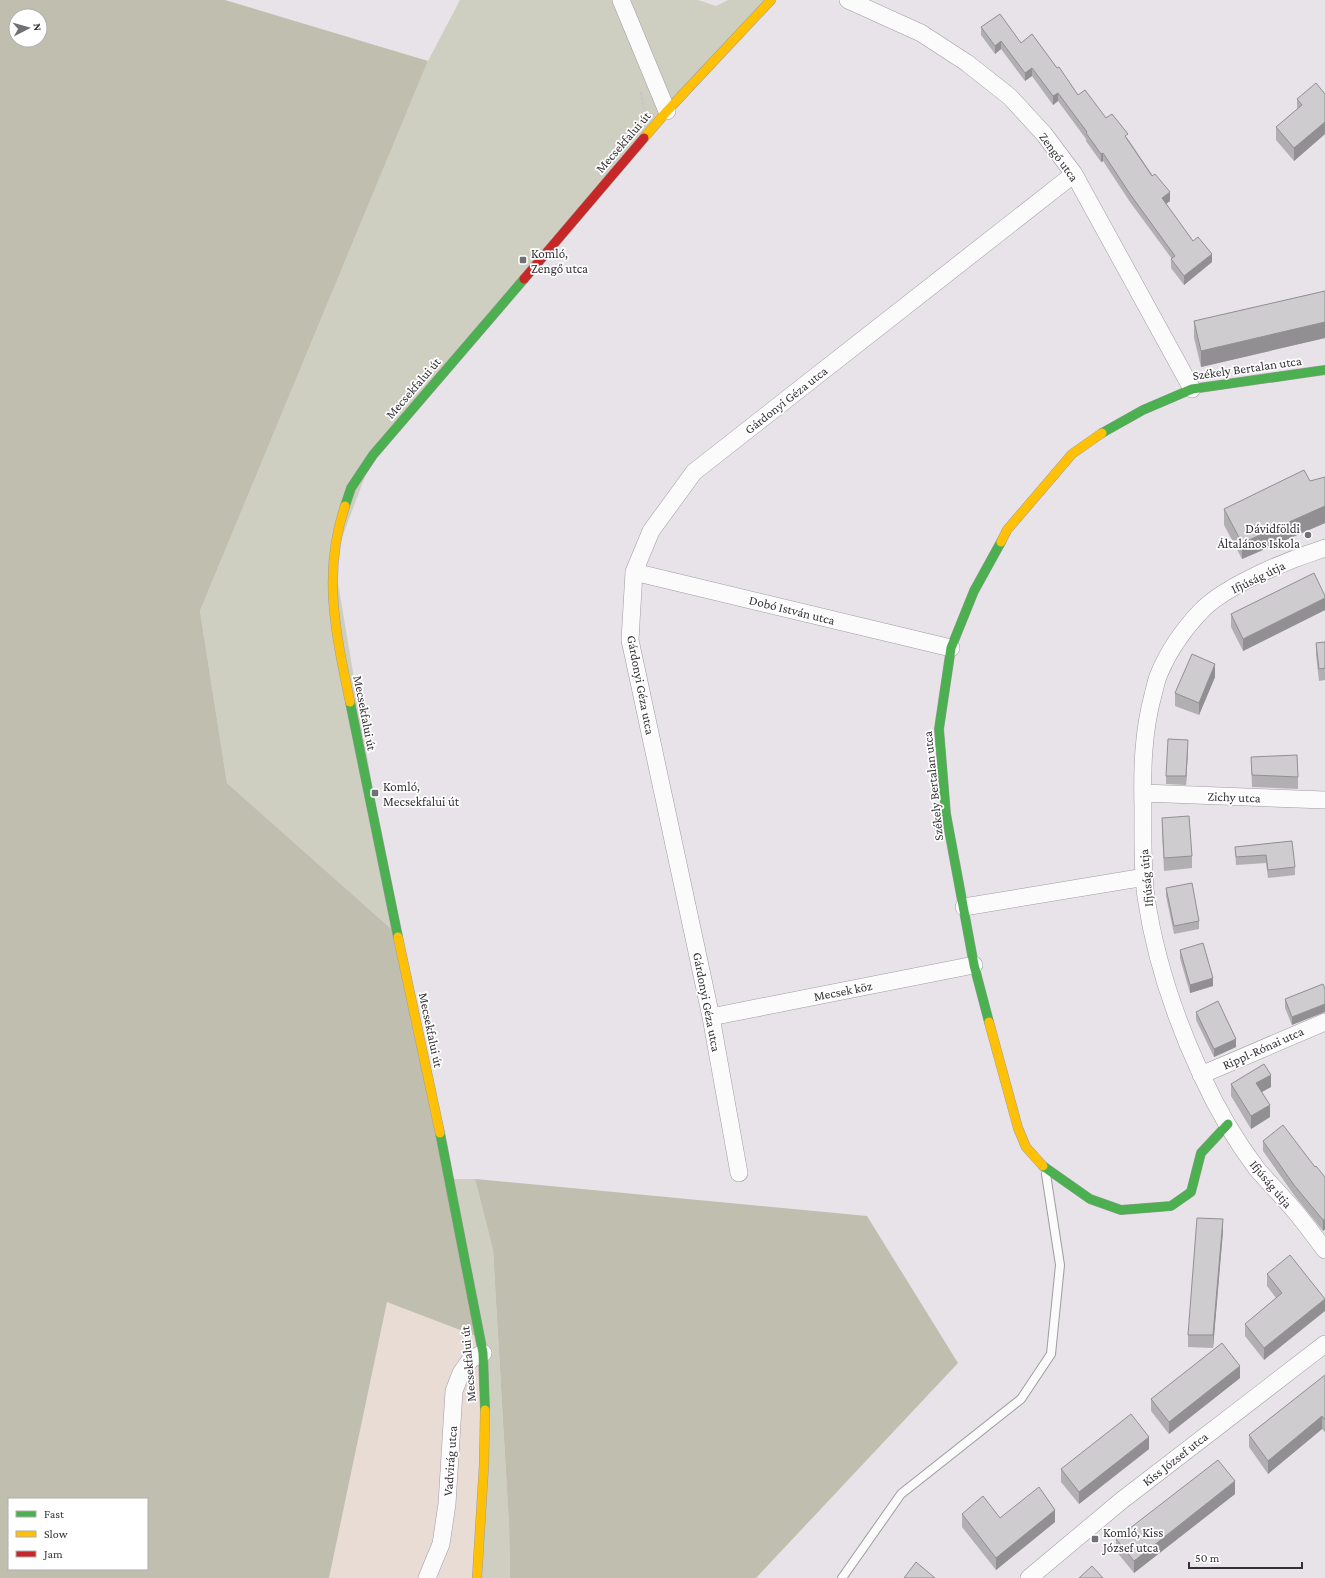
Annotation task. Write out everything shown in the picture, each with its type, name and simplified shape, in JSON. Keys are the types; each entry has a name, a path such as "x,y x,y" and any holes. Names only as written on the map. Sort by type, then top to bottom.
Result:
{"street":[{"path":"621,0 667,111"},
{"name":"Mecsekfalui út","path":"477,1578 484,1464 485,1405 483,1353 450,1179 397,934 337,640 332,593 334,559 339,524 351,488 373,455 667,111 771,0"},
{"name":"Zengő utca","path":"848,0 921,33 967,63 1010,97 1044,134 1074,174 1192,389"},
{"name":"Gárdonyi Géza utca","path":"739,1173 711,1017 630,640 634,572 651,531 694,472 1074,174"},
{"name":"Székely Bertalan utca","path":"1228,1124 1201,1153 1191,1192 1171,1206 1121,1210 1090,1199 1045,1169 1026,1147 1018,1128 974,965 946,814 939,729 950,648 974,591 1007,530 1072,454 1106,430 1143,410 1192,389 1325,370"},
{"name":"Ifjúság útja","path":"1325,548 1276,567 1232,588 1202,610 1176,644 1159,675 1150,707 1143,748 1146,896 1165,983 1201,1075 1238,1142 1258,1169 1296,1212 1325,1250"},
{"name":"Dobó István utca","path":"634,572 950,648"},
{"name":"Zichy utca","path":"1143,793 1325,800"},
{"path":"964,907 1145,877"},
{"name":"Mecsek köz","path":"711,1017 974,965"},
{"name":"Rippl-Rónai utca","path":"1201,1075 1325,1022"},
{"name":"Kiss József utca","path":"1029,1578 1043,1572 1127,1496 1325,1344"},
{"name":"Vadvirág utca","path":"427,1578 441,1544 447,1504 454,1391 461,1373 471,1359 483,1353"}],"lane":[{"path":"842,1578 902,1494 1021,1399 1051,1354 1060,1265 1045,1169"}],"path":[{"path":"641,90 647,134"}],"shaded area":[{"path":"0,0 225,0 428,61 200,611 227,783 397,934 481,1338 387,1302 329,1578 0,1578"},
{"path":"460,0 698,0 716,6 728,0 771,0 373,455 334,559 397,934 227,783 200,611 428,61"},
{"path":"450,1179 475,1179 493,1250 509,1524 510,1578 477,1578 485,1405"},
{"path":"475,1179 867,1216 958,1363 756,1578 510,1578 509,1524 493,1250"},
{"path":"387,1301 481,1338 477,1578 329,1578"}],"building":[{"path":"1000,14 1021,43 1032,34 1057,68 1059,67 1078,95 1085,90 1106,118 1112,114 1128,134 1125,136 1152,176 1155,174 1170,192 1162,198 1193,241 1198,237 1212,254 1184,276 1171,259 1175,256 1130,194 1103,153 1101,154 1086,133 1087,132 1058,93 1053,96 1032,68 1025,73 1001,41 995,46 981,27"},
{"path":"1316,83 1325,94 1325,122 1294,148 1276,127 1302,105 1297,99"},
{"path":"1325,291 1325,322 1201,351 1194,321"},
{"path":"1304,470 1310,481 1325,477 1325,506 1242,543 1224,509"},
{"path":"1314,573 1325,598 1243,639 1231,614"},
{"path":"1325,642 1325,668 1319,669 1316,643"},
{"path":"1192,654 1215,664 1199,703 1175,693"},
{"path":"1168,739 1188,740 1186,776 1166,776"},
{"path":"1297,755 1298,777 1252,775 1251,757"},
{"path":"1189,816 1192,856 1164,858 1162,818"},
{"path":"1292,841 1295,867 1268,870 1266,855 1236,857 1235,847"},
{"path":"1192,883 1199,921 1174,926 1166,888"},
{"path":"1203,943 1213,978 1190,985 1180,950"},
{"path":"1323,984 1325,989 1325,1004 1292,1017 1285,999"},
{"path":"1218,1001 1236,1039 1214,1049 1196,1012"},
{"path":"1264,1064 1271,1075 1256,1083 1270,1105 1251,1116 1231,1084"},
{"path":"1283,1125 1315,1167 1316,1166 1325,1177 1325,1219 1323,1220 1294,1185 1263,1141"},
{"path":"1197,1218 1223,1219 1213,1335 1188,1335"},
{"path":"1290,1255 1325,1299 1264,1348 1245,1324 1282,1293 1267,1274"},
{"path":"1222,1343 1240,1366 1169,1422 1151,1399"},
{"path":"1325,1375 1325,1420 1322,1416 1268,1461 1249,1435"},
{"path":"1131,1414 1149,1437 1079,1492 1061,1469"},
{"path":"1218,1460 1235,1481 1134,1561 1116,1539"},
{"path":"1039,1487 1055,1510 996,1558 962,1514 983,1496 1000,1518"},
{"path":"916,1562 935,1578 904,1578"},
{"path":"1092,1566 1103,1578 1079,1578"}],"traffic: fast":[{"path":"345,506 351,488 373,455 524,279"},
{"path":"1102,433 1143,410 1192,389 1325,370"},
{"path":"989,1022 974,965 946,814 939,729 951,648 974,591 1001,542"},
{"path":"350,702 398,937"},
{"path":"1043,1166 1090,1199 1121,1210 1171,1206 1191,1192 1201,1153 1228,1124"},
{"path":"440,1133 483,1353 485,1410"}],"traffic: slow":[{"path":"644,138 667,111 771,0"},
{"path":"1001,542 1007,530 1072,454 1102,433"},
{"path":"345,506 338,531 334,556 333,580 336,628 350,702"},
{"path":"398,937 440,1133"},
{"path":"989,1022 1018,1128 1026,1147 1043,1166"},
{"path":"477,1578 484,1464 485,1410"}],"traffic: jam":[{"path":"524,279 644,138"}],"place":[{"name":"Komló, Zengő utca","path":"523,260"},
{"name":"Dávidföldi Általános Iskola","path":"1308,535"},
{"name":"Komló, Mecsekfalui út","path":"375,793"},
{"name":"Komló, Kiss József utca","path":"1095,1539"}]}
